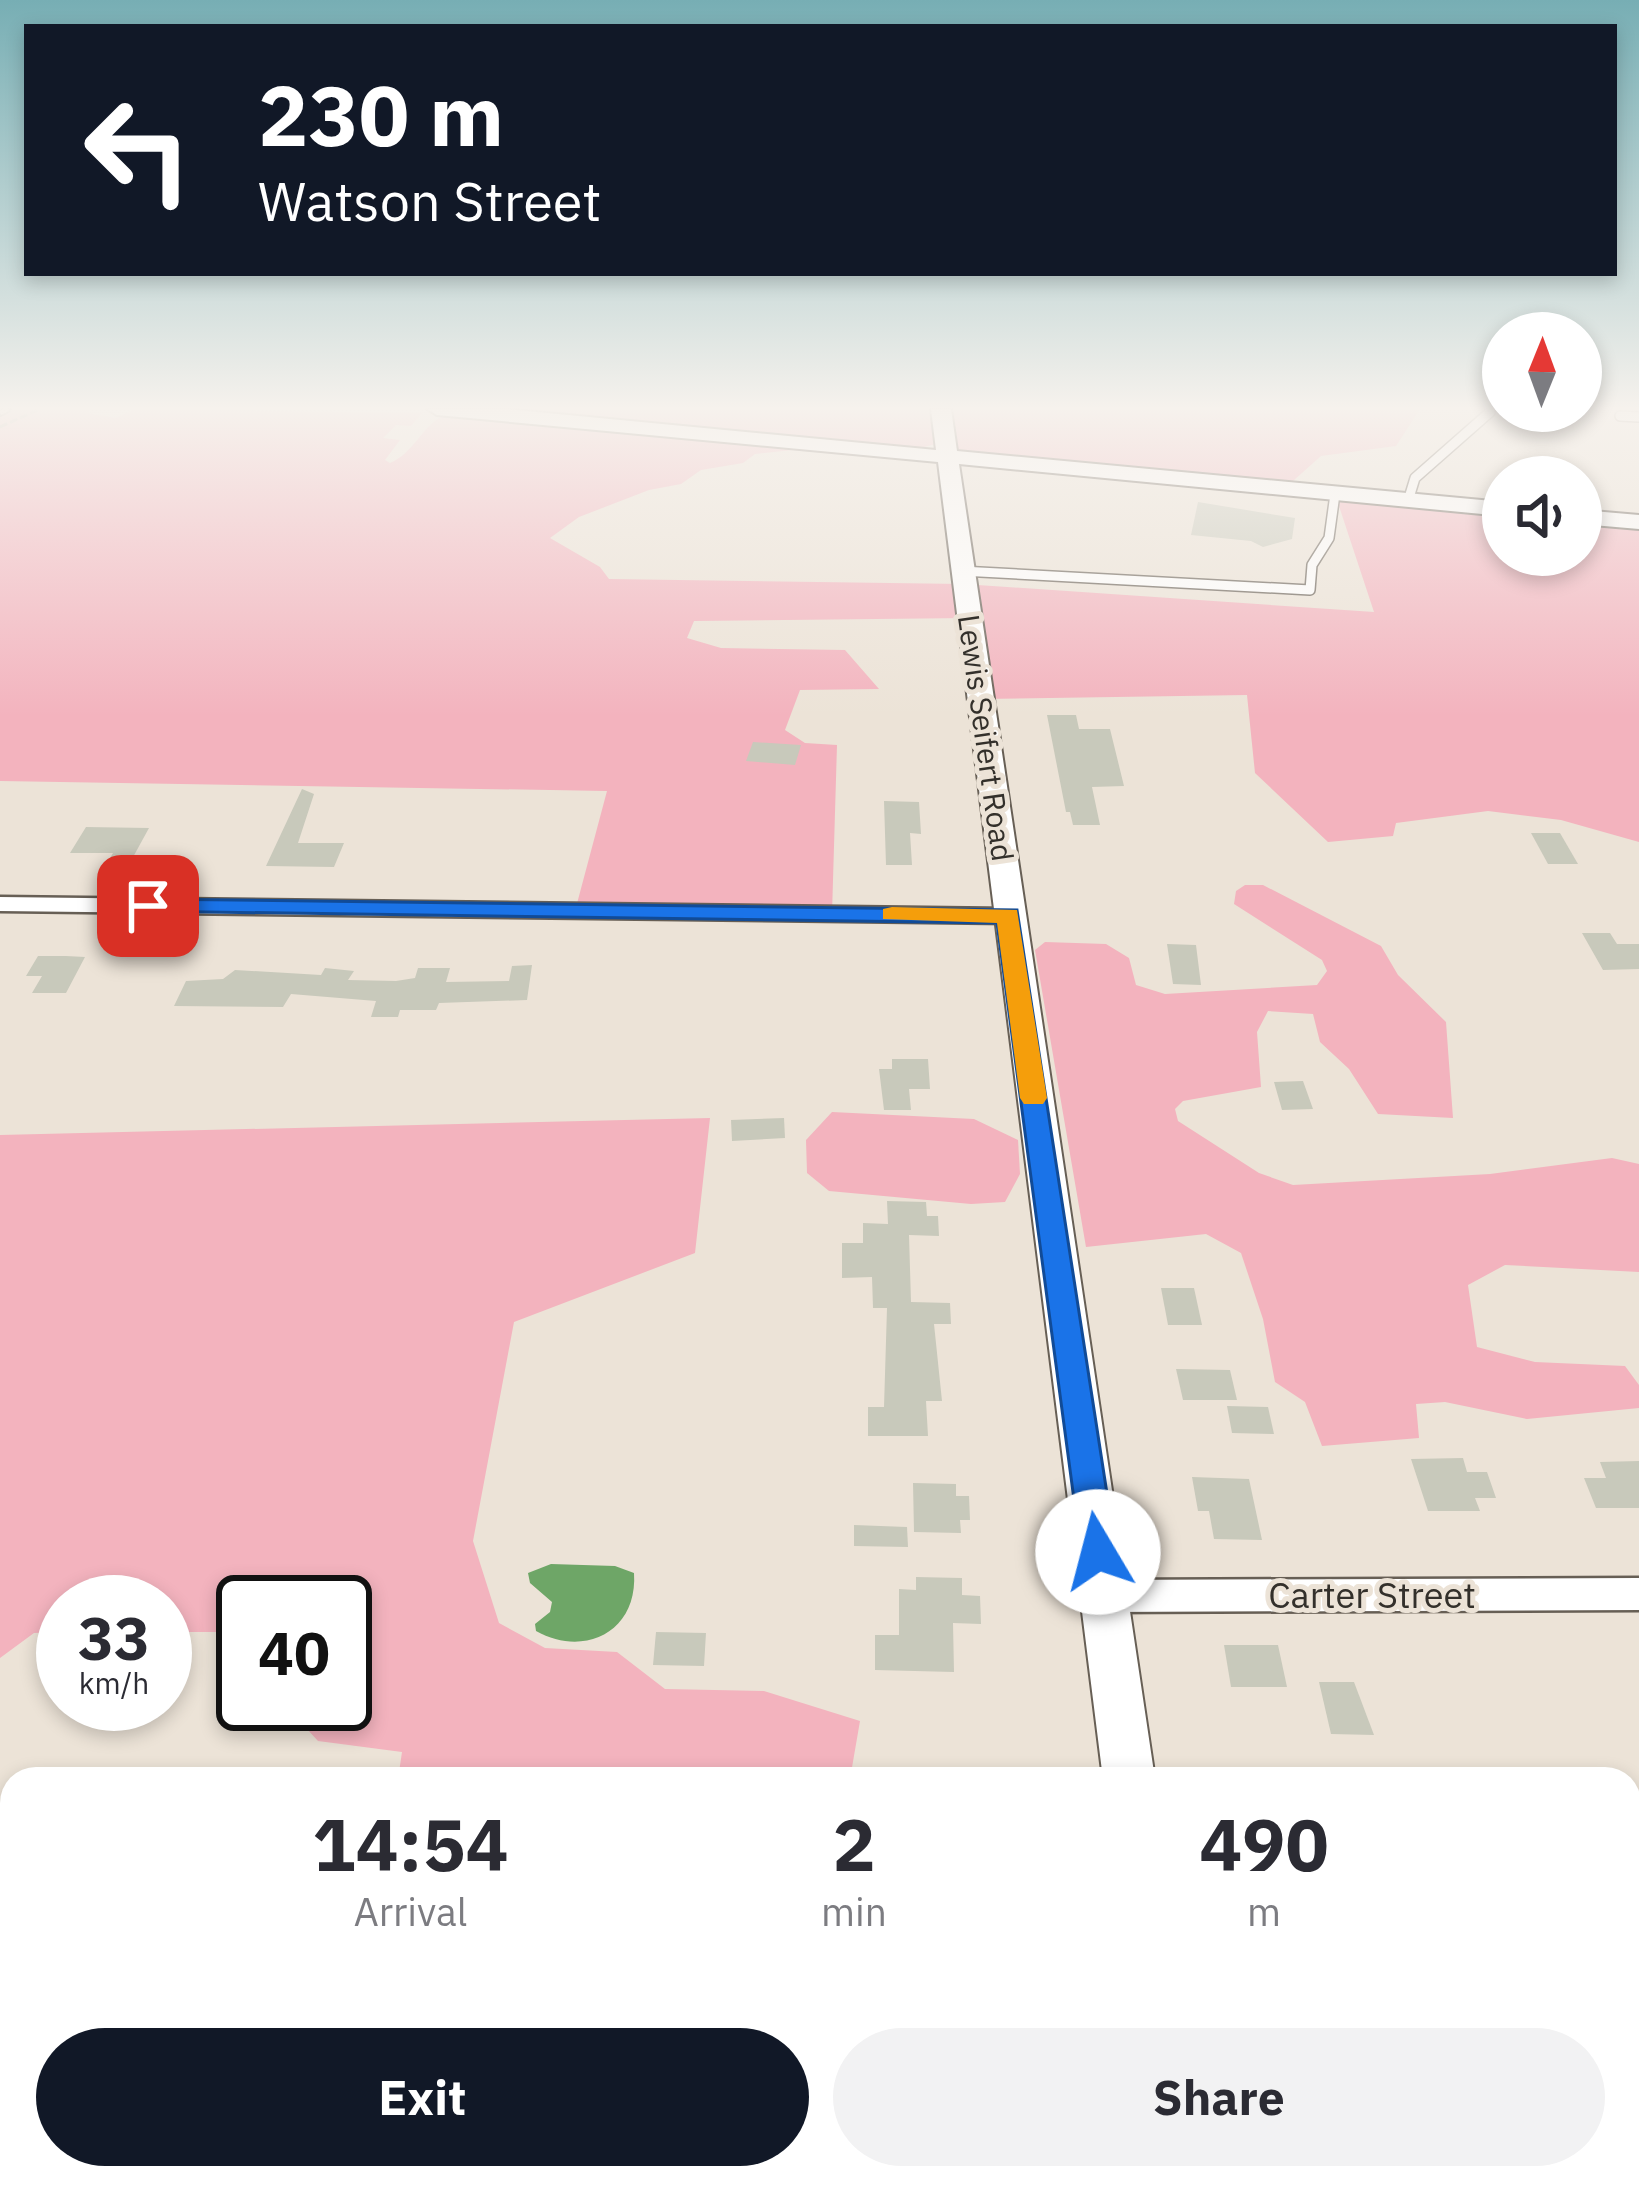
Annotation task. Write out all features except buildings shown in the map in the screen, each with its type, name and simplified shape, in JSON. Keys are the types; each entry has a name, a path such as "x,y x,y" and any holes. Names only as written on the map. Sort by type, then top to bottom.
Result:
{"street":[{"name":"Lewis Seifert Road","path":"954,511 1128,1767"},
{"path":"1602,519 1639,522"},
{"path":"0,904 1008,916"},
{"name":"Carter Street","path":"1105,1596 1639,1594"}],"lane":[{"path":"961,571 1310,590 1312,565 1329,538 1333,511"}],"shaded area":[{"path":"0,511 594,511 550,538 600,567 609,579 963,584 1374,612 1341,511 1482,511 1482,576 1602,576 1602,519 1639,522 1639,842 1561,820 1488,811 1396,823 1393,836 1328,842 1255,773 1247,695 980,699 968,618 694,621 687,638 721,648 845,650 879,689 800,690 785,730 805,743 837,745 832,914 575,911 607,791 0,781"},
{"path":"1245,885 1263,885 1381,946 1398,975 1446,1022 1453,1118 1378,1114 1349,1069 1320,1042 1313,1014 1268,1011 1257,1032 1261,1087 1183,1101 1175,1109 1178,1121 1259,1173 1293,1185 1490,1174 1612,1158 1639,1164 1639,1272 1505,1265 1468,1285 1477,1347 1535,1362 1625,1366 1639,1385 1639,1408 1527,1419 1445,1402 1416,1404 1419,1438 1322,1446 1305,1402 1275,1382 1263,1319 1241,1253 1206,1234 1086,1247 1035,950 1045,942 1106,944 1129,958 1136,985 1165,994 1317,985 1327,971 1322,960 1234,904 1236,891"},
{"path":"832,1112 974,1119 1018,1140 1020,1174 1005,1202 971,1204 829,1191 807,1173 806,1140"},
{"path":"710,1118 695,1253 514,1322 473,1541 499,1623 545,1648 617,1652 665,1689 764,1691 860,1721 852,1767 400,1767 402,1752 318,1741 309,1731 372,1731 372,1575 216,1575 216,1632 192,1632 192,1575 36,1575 36,1633 0,1658 0,1135"},
{"path":"551,1564 615,1566 634,1573 627,1611 605,1634 589,1640 554,1639 536,1631 535,1624 550,1612 552,1602 530,1583 528,1573"}],"slow traffic":[{"path":"892,914 1008,916 1034,1098"}],"route":[{"path":"148,906 1008,916 1098,1552"}]}
